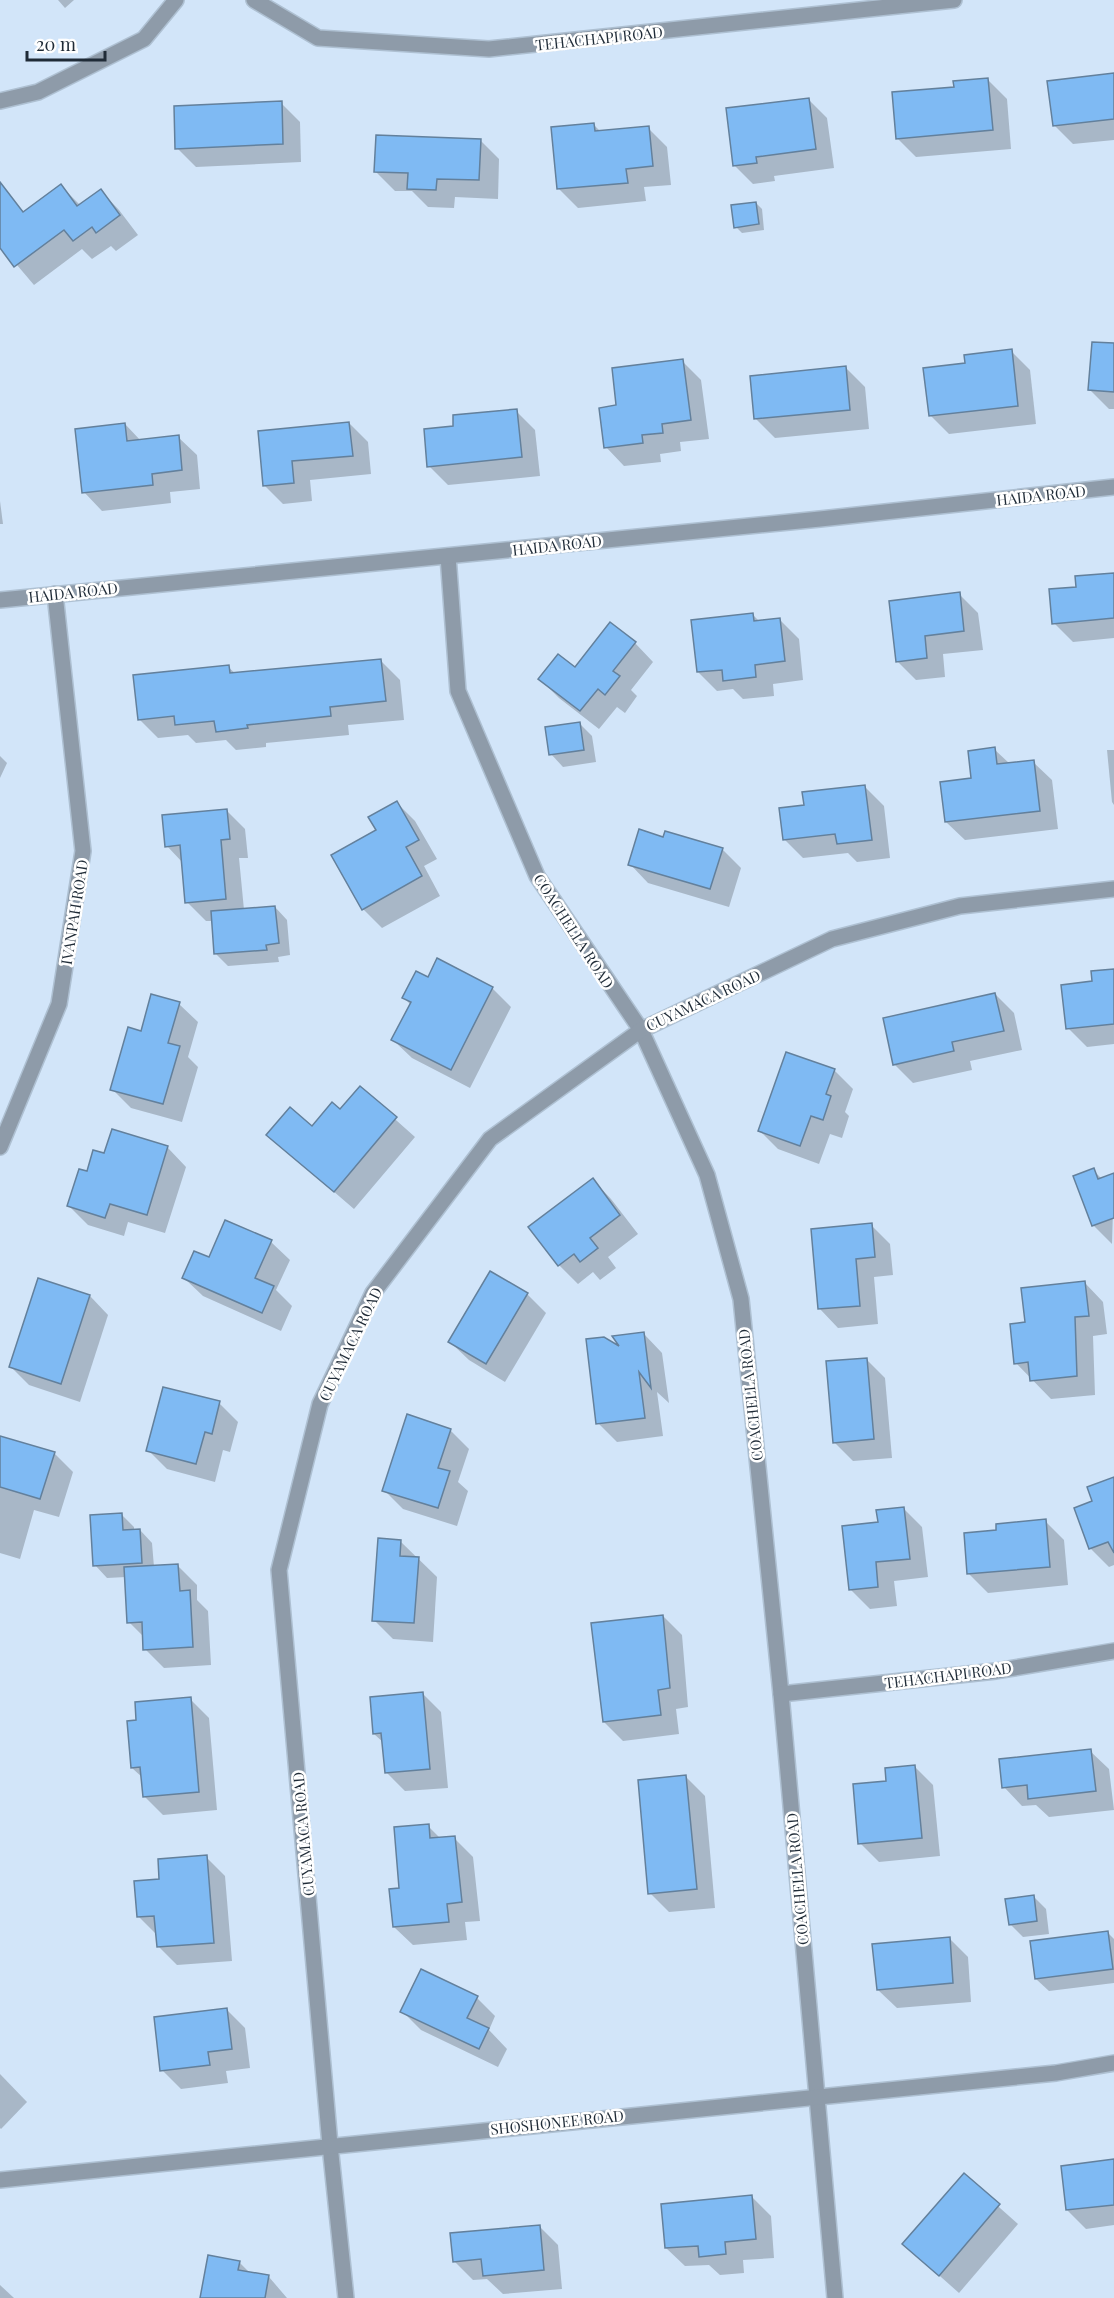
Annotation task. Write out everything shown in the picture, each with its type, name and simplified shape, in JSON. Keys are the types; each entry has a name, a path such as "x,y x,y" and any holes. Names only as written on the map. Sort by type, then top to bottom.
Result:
{"street":[{"path":"0,100 38,92 144,39 176,0"},
{"name":"TEHACHAPI ROAD","path":"254,0 318,38 489,49 954,0"},
{"name":"HAIDA ROAD","path":"0,600 1114,487"},
{"name":"COACHELLA ROAD","path":"448,556 458,691 537,876 640,1030 707,1175 741,1299 781,1694 815,2096 835,2298"},
{"name":"IVANPAH ROAD","path":"0,1147 59,1004 83,851 55,594"},
{"name":"CUYAMACA ROAD","path":"346,2298 330,2145 279,1570 320,1404 373,1293 490,1138 640,1030 832,939 960,906 1114,890"},
{"name":"TEHACHAPI ROAD","path":"781,1694 996,1671 1114,1651"},
{"name":"SHOSHONEE ROAD","path":"0,2180 1056,2073 1114,2063"}],"building":[{"path":"1114,73 1114,119 1053,126 1047,81"},
{"path":"988,78 993,130 896,139 892,92 954,87 953,81"},
{"path":"809,98 816,149 756,157 757,163 733,166 726,108"},
{"path":"282,101 283,144 175,149 174,106"},
{"path":"594,123 595,131 649,126 653,166 626,169 628,183 557,189 551,127"},
{"path":"376,135 481,139 479,180 437,179 436,190 407,189 408,173 374,172"},
{"path":"0,182 23,212 61,184 77,206 101,189 120,215 96,233 92,227 73,241 64,230 14,267 0,248"},
{"path":"756,202 759,224 734,228 731,205"},
{"path":"1092,342 1114,343 1114,392 1088,390"},
{"path":"1012,349 1018,406 929,416 923,368 965,363 964,355"},
{"path":"683,359 691,420 662,424 663,433 642,435 643,443 604,448 599,408 616,405 612,368"},
{"path":"846,366 850,410 754,419 750,376"},
{"path":"517,409 522,457 427,467 424,429 453,426 453,415"},
{"path":"349,422 353,456 292,461 294,483 263,486 258,431"},
{"path":"125,423 127,441 179,435 182,470 152,474 153,485 82,493 75,429"},
{"path":"1114,573 1114,618 1052,624 1049,589 1076,587 1075,576"},
{"path":"960,592 964,631 925,636 927,658 896,662 889,601"},
{"path":"753,613 754,621 780,618 785,661 755,665 756,677 723,681 722,670 697,672 691,620"},
{"path":"610,622 636,642 613,671 620,676 605,695 598,689 580,711 538,679 558,654 575,667"},
{"path":"381,659 386,701 330,707 331,716 247,725 248,728 216,732 214,721 175,725 174,716 138,720 133,675 229,665 230,673"},
{"path":"580,722 584,750 549,755 545,727"},
{"path":"995,747 997,764 1034,760 1040,811 945,822 940,782 971,778 968,751"},
{"path":"865,785 872,840 837,844 835,834 783,840 779,808 804,805 802,792"},
{"path":"397,801 419,840 406,847 422,876 362,910 331,855 376,830 368,817"},
{"path":"227,809 230,839 221,840 226,899 185,903 180,845 165,847 162,815"},
{"path":"639,829 663,837 665,831 723,848 710,889 628,865"},
{"path":"275,906 279,943 266,945 267,950 214,954 211,911"},
{"path":"437,958 493,987 451,1070 391,1040 411,1002 402,998 416,971 428,977"},
{"path":"1114,969 1114,1024 1066,1029 1061,985 1092,981 1091,971"},
{"path":"995,993 1004,1031 952,1042 954,1051 893,1065 883,1018"},
{"path":"151,994 180,1002 168,1043 180,1046 163,1104 110,1090 128,1027 141,1031"},
{"path":"786,1052 835,1069 826,1094 831,1096 823,1120 811,1116 800,1146 758,1131"},
{"path":"360,1086 397,1117 334,1192 266,1135 290,1107 312,1126 332,1102 340,1109"},
{"path":"112,1129 168,1146 147,1215 110,1204 105,1218 67,1206 79,1169 87,1171 93,1150 104,1153"},
{"path":"1094,1168 1098,1179 1114,1173 1114,1218 1092,1226 1073,1176"},
{"path":"593,1178 620,1215 590,1238 598,1248 580,1262 574,1254 558,1266 528,1227"},
{"path":"225,1220 272,1240 255,1278 274,1286 262,1313 182,1278 194,1251 209,1257"},
{"path":"872,1223 875,1257 856,1259 860,1306 818,1309 811,1229"},
{"path":"490,1271 528,1293 486,1364 448,1342"},
{"path":"38,1278 90,1295 61,1384 9,1367"},
{"path":"1085,1281 1089,1316 1075,1317 1077,1376 1030,1381 1028,1362 1014,1364 1010,1324 1025,1322 1021,1288"},
{"path":"644,1332 651,1388 639,1372 645,1418 596,1424 586,1339 604,1337 619,1346 612,1336"},
{"path":"867,1358 874,1439 833,1443 826,1361"},
{"path":"163,1387 220,1401 212,1434 205,1432 196,1464 146,1451"},
{"path":"407,1414 451,1429 438,1468 450,1471 438,1508 382,1491"},
{"path":"0,1436 55,1452 40,1499 0,1487"},
{"path":"1114,1477 1114,1553 1108,1542 1089,1549 1074,1508 1092,1501 1087,1487"},
{"path":"904,1507 910,1559 876,1562 878,1587 849,1590 842,1526 878,1522 876,1510"},
{"path":"122,1513 123,1530 140,1529 142,1563 93,1566 90,1515"},
{"path":"1046,1519 1050,1567 967,1574 964,1533 996,1530 996,1524"},
{"path":"378,1538 401,1540 400,1556 419,1557 414,1623 372,1621"},
{"path":"178,1564 180,1591 190,1590 193,1647 143,1650 142,1622 127,1623 124,1567"},
{"path":"663,1615 670,1688 658,1690 661,1715 603,1722 591,1623"},
{"path":"423,1692 430,1769 385,1773 381,1733 373,1734 370,1697"},
{"path":"191,1697 199,1792 143,1797 140,1767 131,1768 127,1721 136,1720 135,1702"},
{"path":"1091,1749 1096,1791 1028,1799 1027,1785 1002,1788 999,1759"},
{"path":"915,1765 922,1838 858,1844 853,1784 886,1781 885,1768"},
{"path":"686,1775 697,1889 648,1894 638,1780"},
{"path":"429,1824 430,1838 455,1836 462,1902 447,1904 449,1922 393,1927 389,1889 399,1888 394,1827"},
{"path":"207,1855 214,1943 157,1947 154,1916 137,1917 134,1881 159,1879 158,1859"},
{"path":"1034,1895 1037,1921 1009,1925 1005,1899"},
{"path":"1108,1931 1113,1969 1035,1979 1030,1941"},
{"path":"950,1937 953,1983 877,1990 872,1944"},
{"path":"421,1969 478,1996 467,2018 489,2028 479,2049 400,2012"},
{"path":"227,2008 232,2049 208,2052 210,2065 160,2071 154,2017"},
{"path":"1114,2159 1114,2205 1066,2210 1061,2166"},
{"path":"964,2173 1000,2204 939,2276 902,2244"},
{"path":"752,2195 756,2239 725,2242 726,2254 699,2257 698,2246 665,2248 661,2204"},
{"path":"540,2225 544,2270 483,2276 481,2259 453,2262 450,2233"},
{"path":"208,2255 240,2261 238,2270 269,2275 265,2298 200,2298"}]}
